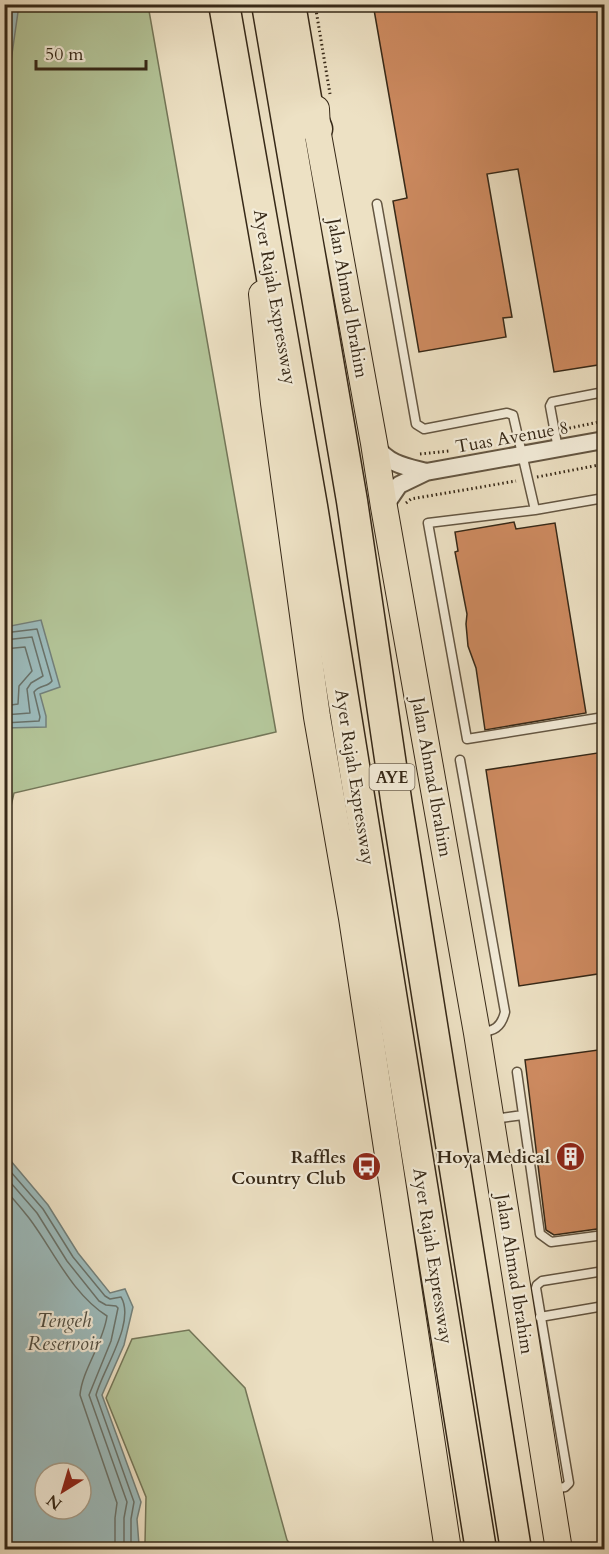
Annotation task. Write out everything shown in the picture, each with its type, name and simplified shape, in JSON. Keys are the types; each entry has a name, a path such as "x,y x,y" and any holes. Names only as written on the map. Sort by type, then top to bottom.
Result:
{"highway":[{"name":"Ayer Rajah Expressway","path":"224,4 314,518 481,1550"},
{"name":"Ayer Rajah Expressway","path":"267,4 352,501 397,806 516,1550"},
{"path":"290,4 307,104 316,129"}],"main road":[{"name":"Jalan Ahmad Ibrahim","path":"305,4 316,93 316,129 374,442 393,507 559,1550"},
{"path":"239,88 274,403 317,717 352,918 447,1550"}],"street":[{"name":"Tuas Avenue 8","path":"393,507 399,485 426,472 604,440"},
{"name":"Tuas Avenue 8","path":"374,442 388,460 426,472"}],"lane":[{"path":"377,204 416,424 424,429 510,414 515,420 535,510"},
{"path":"558,449 550,406 552,402 604,392"},
{"path":"604,498 535,510 428,523 467,739 604,717"},
{"path":"460,760 505,1012 499,1026 492,1031 477,1033"},
{"path":"517,1072 540,1234 551,1242 604,1235"},
{"path":"491,1119 523,1114"},
{"path":"549,1489 565,1487 569,1483 536,1288 539,1283 604,1271"},
{"path":"540,1317 604,1306"}],"path":[{"path":"555,431 604,421"},
{"path":"410,456 451,450"},
{"path":"393,507 411,499 604,464"}],"green space":[{"path":"5,5 148,5 276,732 14,793 5,832"},
{"path":"189,1330 245,1388 287,1540 294,1549 141,1549 145,1543 146,1497 106,1398 132,1339"}],"water":[{"path":"4,5 19,5 5,103"},
{"path":"41,620 60,687 40,694 46,716 46,727 5,728 5,627"},
{"name":"Tengeh Reservoir","path":"5,1154 48,1205 78,1253 110,1293 125,1289 133,1307 124,1345 102,1395 141,1502 137,1519 139,1545 136,1549 5,1549"}],"building":[{"path":"373,4 604,4 604,155 598,156 604,190 604,364 554,372 518,169 487,174 512,317 503,318 506,337 419,352 393,201 407,198"},
{"path":"514,522 516,529 555,523 586,713 485,730 476,668 468,646 467,614 455,552 458,551 455,532"},
{"path":"604,752 604,973 519,986 486,770"},
{"name":"Hoya Medical","path":"598,1050 604,1085 604,1228 554,1235 546,1230 525,1060"}],"place":[{"name":"Hoya Medical","path":"571,1157"},
{"name":"Raffles Country Club","path":"367,1167"}]}
